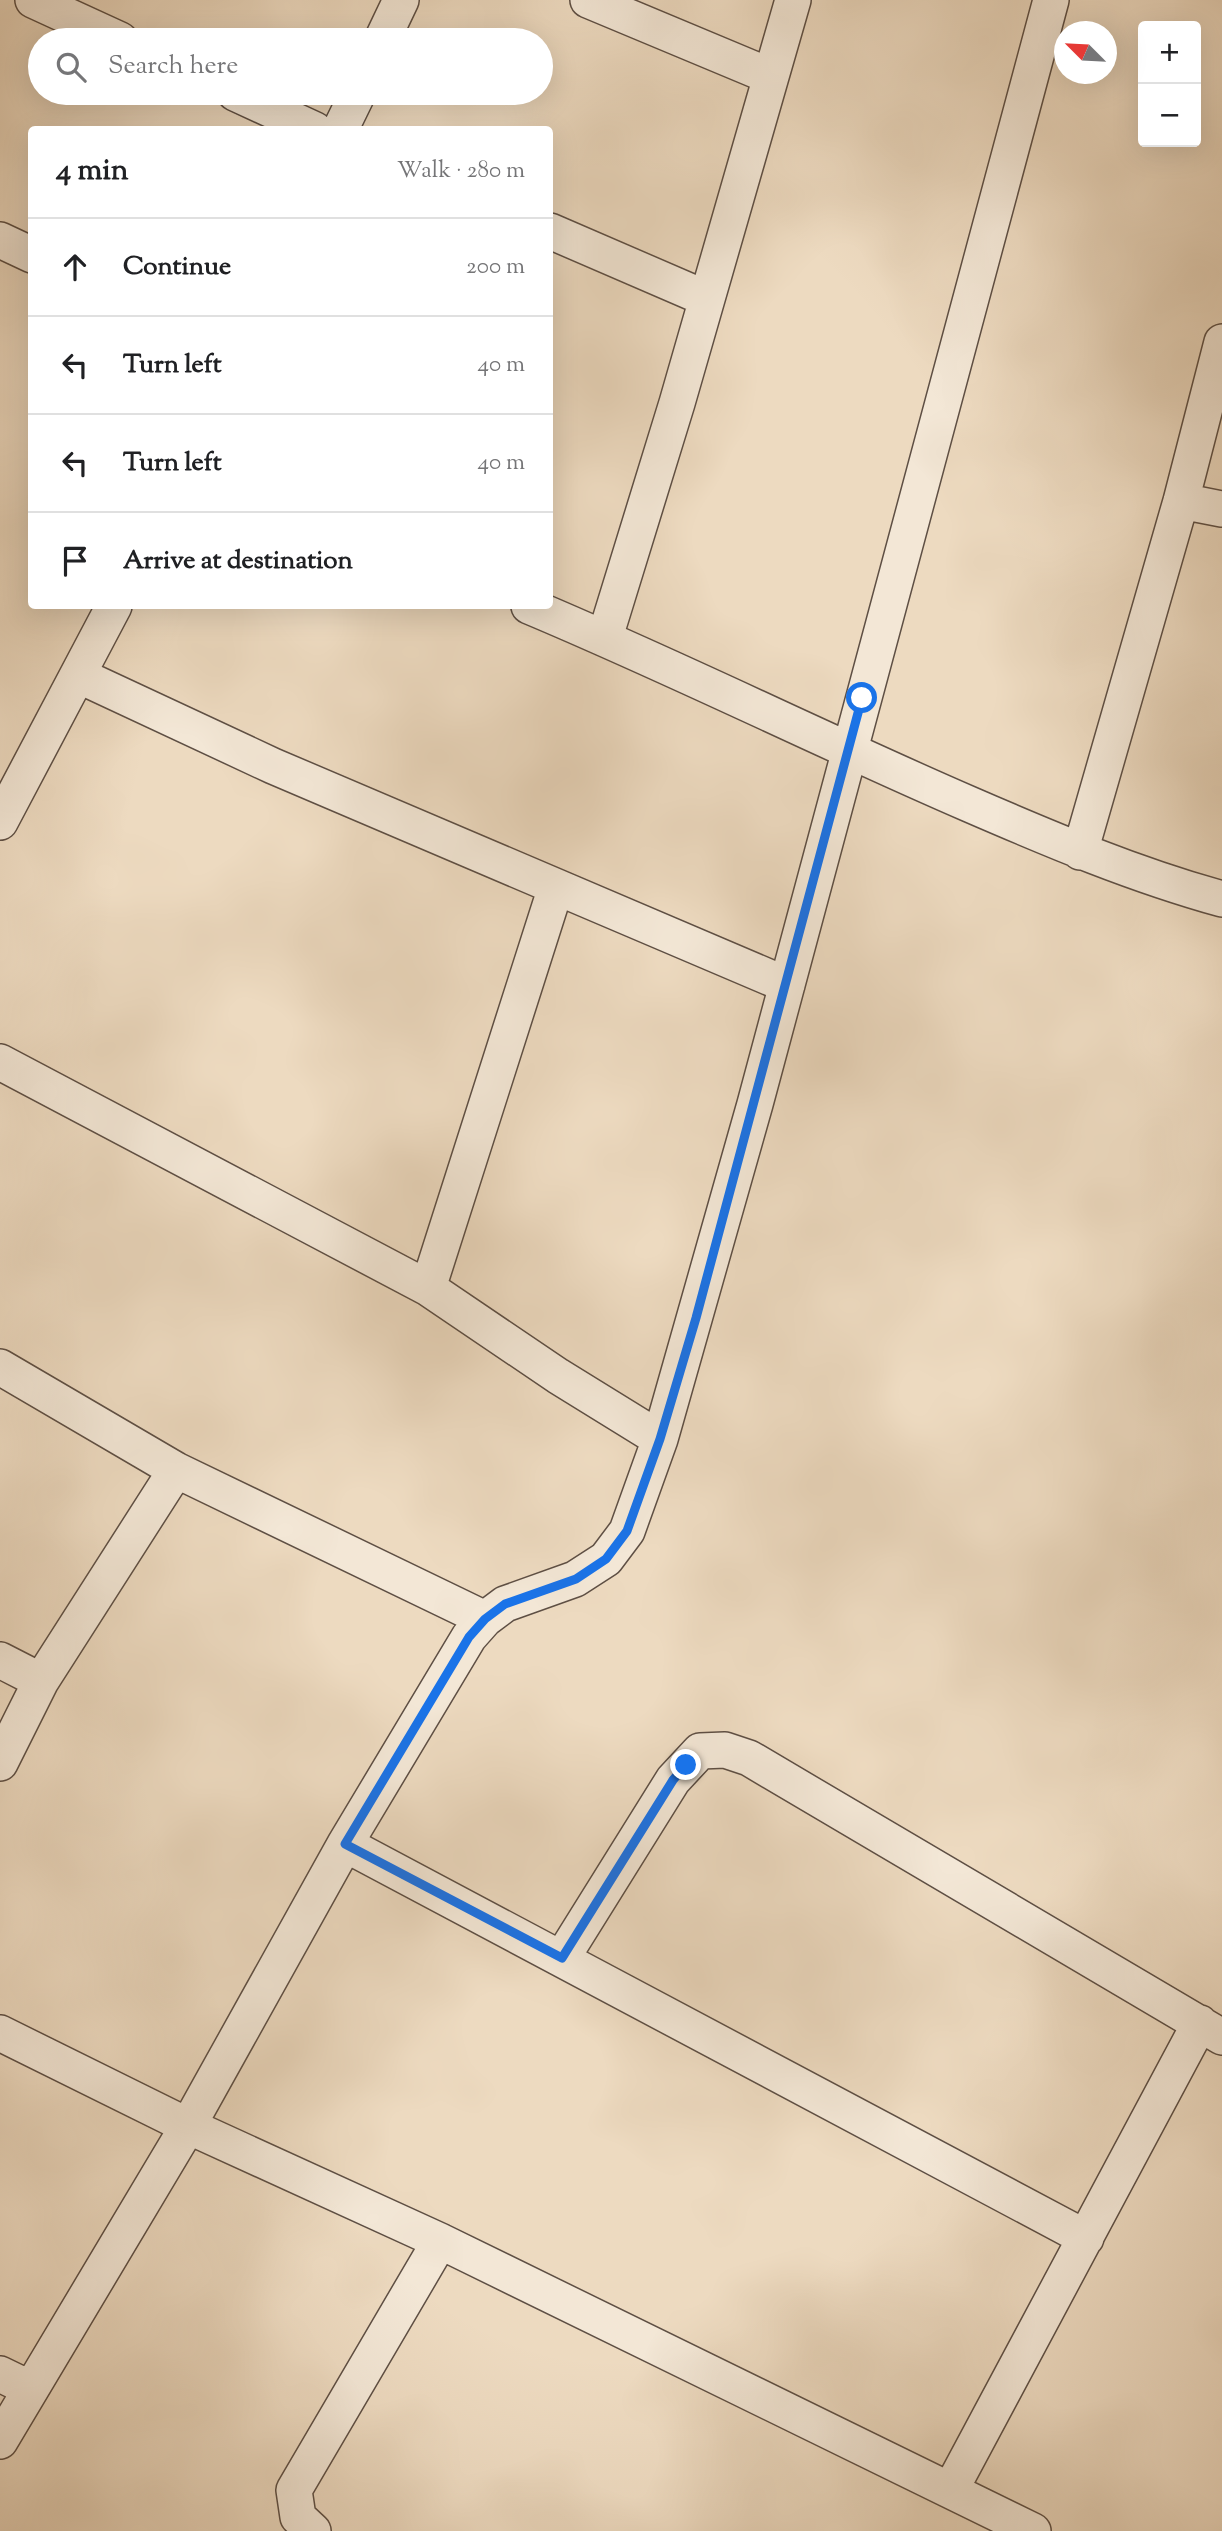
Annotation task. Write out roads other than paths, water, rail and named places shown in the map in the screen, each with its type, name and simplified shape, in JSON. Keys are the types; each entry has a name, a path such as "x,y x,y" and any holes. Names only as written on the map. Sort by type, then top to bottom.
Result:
{"street":[{"path":"33,0 94,28"},
{"path":"388,28 401,0"},
{"path":"588,0 770,76"},
{"path":"605,637 677,402 793,0"},
{"path":"0,2441 188,2126 345,1844 469,1637 485,1619 505,1604 576,1579 606,1559 627,1531 660,1439 696,1318 1051,0"},
{"path":"261,105 306,126"},
{"path":"342,126 352,105"},
{"path":"553,232 705,298"},
{"path":"0,240 28,252"},
{"path":"1080,852 1181,500 1222,342"},
{"path":"1181,500 1222,509"},
{"path":"0,822 80,676 113,609"},
{"path":"536,609 605,637 847,751 1080,852 1222,899"},
{"path":"80,676 273,766 787,985"},
{"path":"428,1288 556,887"},
{"path":"0,1062 428,1288 593,1398 660,1439"},
{"path":"0,1367 176,1470 485,1619"},
{"path":"0,1763 41,1681 176,1470"},
{"path":"0,1660 41,1681"},
{"path":"562,1958 673,1780 700,1751 725,1750 749,1758 1211,2030 1086,2238 951,2489"},
{"path":"345,1844 1086,2238"},
{"path":"0,2033 188,2126 440,2241 1033,2531"},
{"path":"300,2526 295,2490 440,2241"},
{"path":"0,2374 31,2389"}]}
